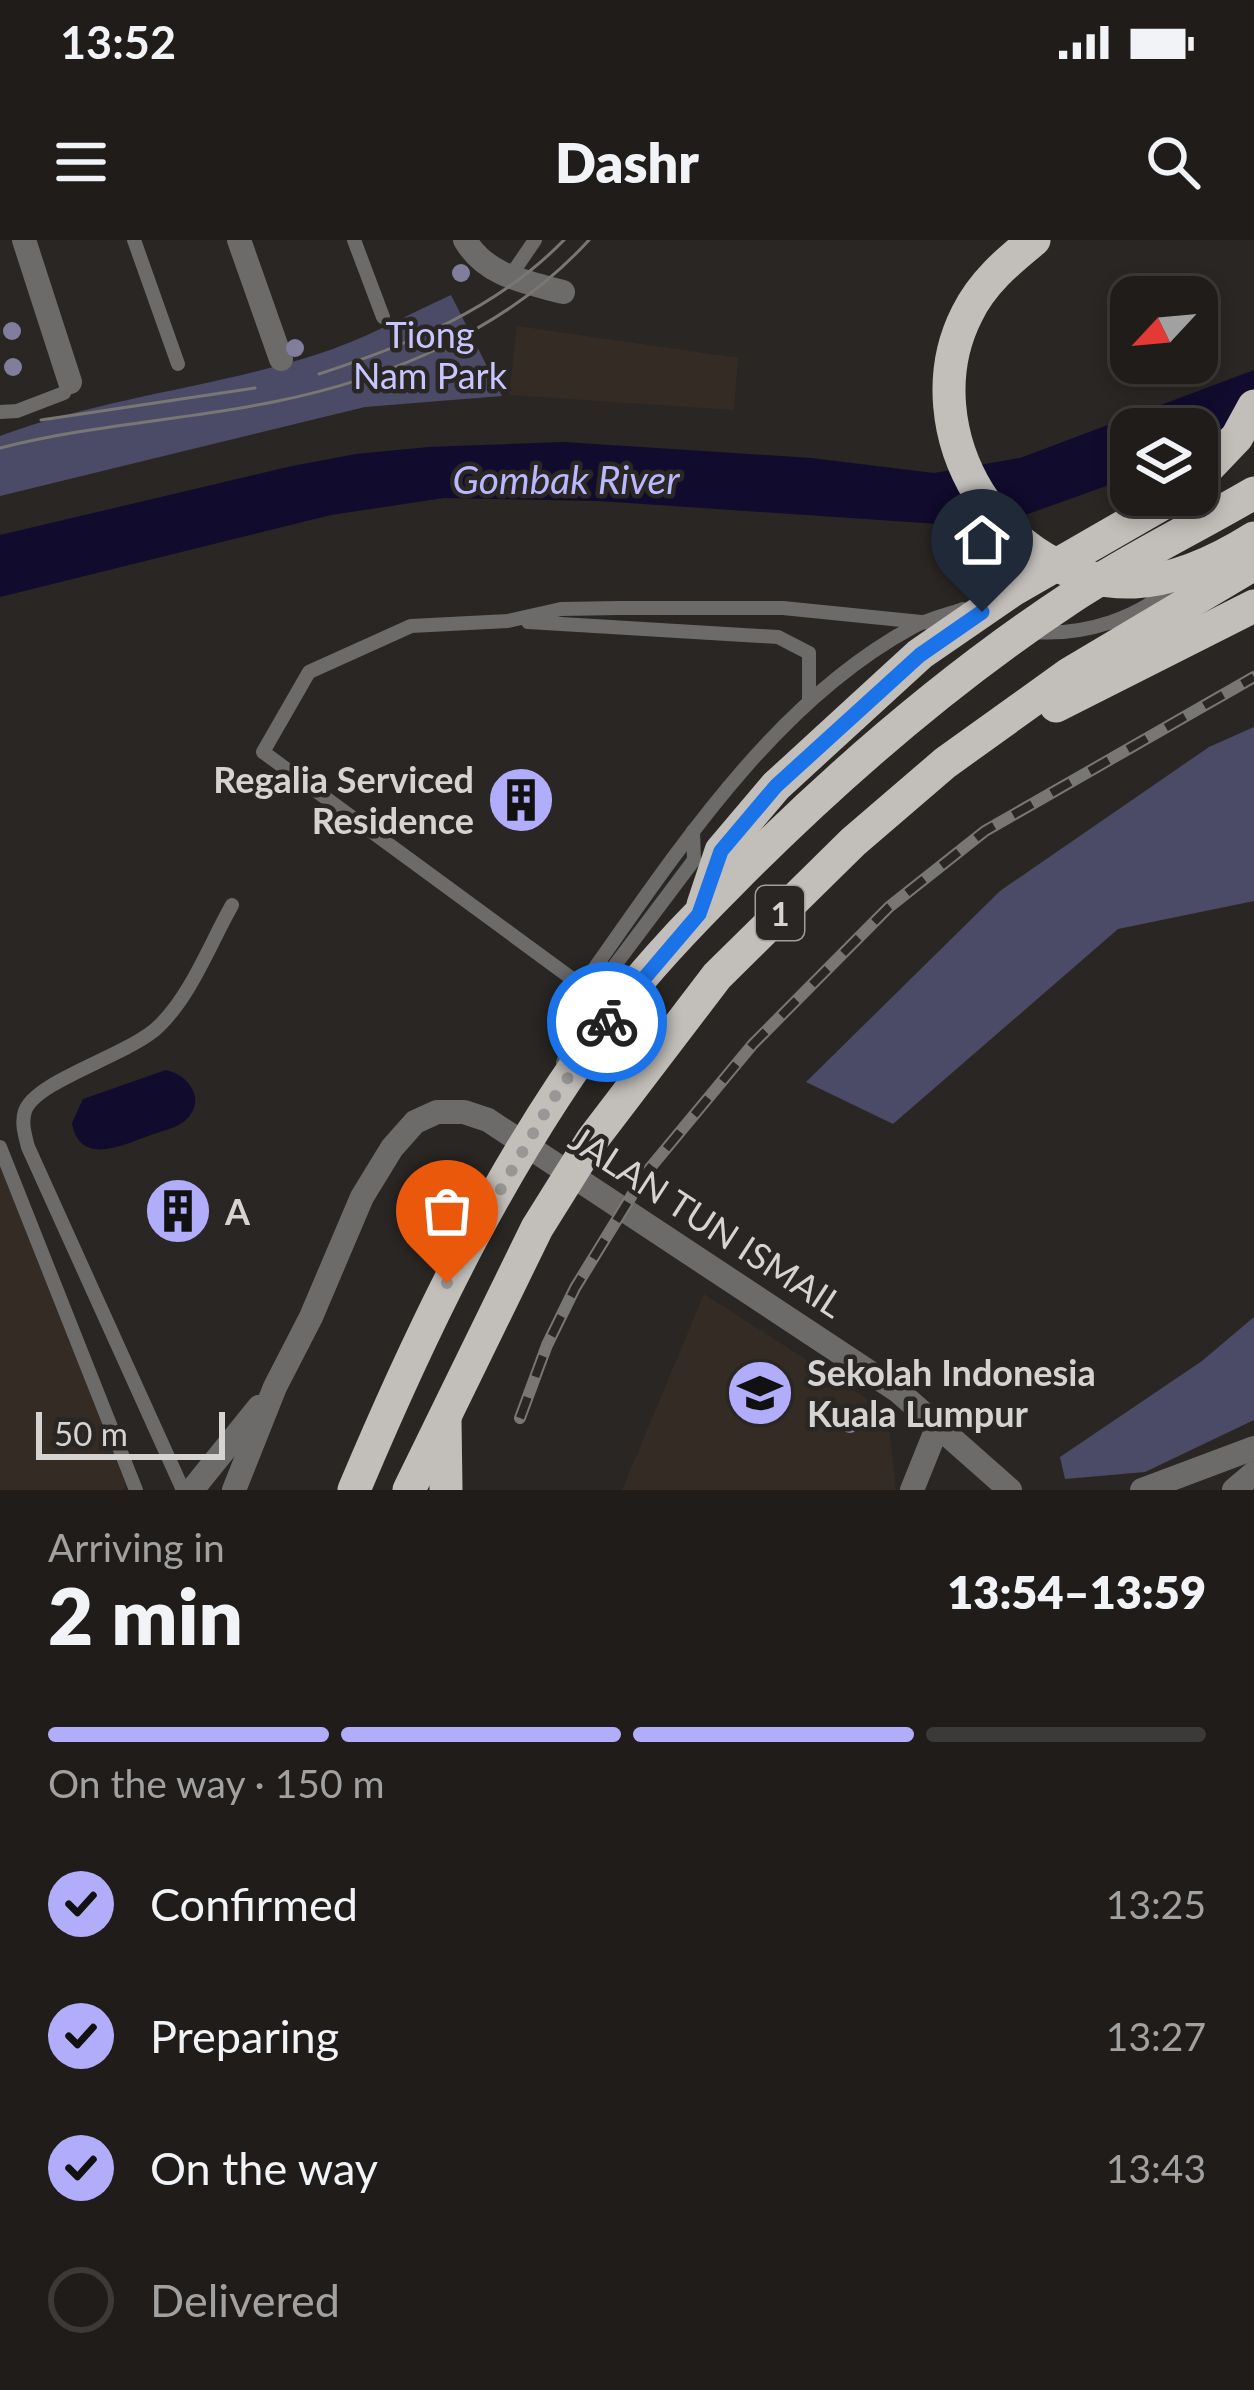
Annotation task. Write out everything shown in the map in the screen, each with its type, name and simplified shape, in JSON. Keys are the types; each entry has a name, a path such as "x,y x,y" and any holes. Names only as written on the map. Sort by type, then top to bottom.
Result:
{"highway":[{"path":"1034,240 995,273 965,317 951,368 955,444 976,491 1009,531 1056,564 1128,582 1190,570 1254,538"},
{"path":"1218,457 1237,437 1254,406"},
{"name":"1","path":"354,1490 429,1317 551,1102 622,1001 699,914 857,763 962,677 1073,596 1254,493"},
{"path":"699,914 721,851 776,786 920,655 1013,590 1142,516"},
{"name":"1","path":"409,1490 537,1228 592,1140 717,976 853,842 1003,720 1069,674 1254,564"},
{"path":"1003,720 1048,710 1254,606"},
{"path":"445,1412 446,1490"}],"street":[{"path":"24,240 70,382"},
{"path":"239,240 281,359"},
{"path":"465,240 474,255 508,278 563,292"},
{"name":"JALAN TUN ISMAIL","path":"234,1490 275,1387 362,1197 403,1132 437,1112 464,1112 488,1120 833,1346 939,1424 1013,1489"},
{"name":"JALAN TUN ISMAIL","path":"188,1490 275,1387"},
{"path":"912,1490 939,1424"},
{"path":"1142,1490 1254,1448"},
{"path":"1234,1490 1254,1473"}],"lane":[{"path":"134,240 178,364"},
{"path":"353,240 382,316"},
{"path":"508,278 535,240"},
{"path":"0,412 17,411 64,394 70,382"},
{"path":"1001,629 1045,633 1093,629 1166,593 1190,570"},
{"path":"809,699 809,653 778,638 508,621 411,626 308,672 263,752 582,986 693,831 809,699 912,627 1013,590"},
{"path":"508,621 561,609 783,608 979,628"},
{"path":"551,1102 579,1013 694,860 693,831"},
{"path":"188,1490 22,1127 24,1113 41,1091 127,1049 164,1022 232,905"},
{"path":"0,1147 136,1490"}],"shaded area":[{"path":"517,326 738,358 734,410 509,395"},
{"path":"0,1156 126,1486 123,1490 0,1490"},
{"name":"Sekolah Indonesia Kuala Lumpur","path":"704,1294 869,1400 888,1419 896,1490 622,1490"}],"green space":[{"name":"Tiong Nam Park","path":"451,295 502,396 365,407 0,496 0,436 77,412 315,355"},
{"path":"1254,727 1254,901 1118,929 893,1124 806,1082 1000,891 1209,747"},
{"path":"1254,1317 1254,1420 1145,1472 1065,1479 1060,1457 1202,1361"}],"water":[{"name":"Gombak River","path":"1254,370 1254,432 1218,446 1218,408 1153,408 1218,384"},
{"name":"Gombak River","path":"1110,424 1110,485 1017,518 954,525 599,501 444,498 331,515 0,597 0,535 356,454 564,442 811,458 934,473 1020,458"},
{"path":"166,1070 188,1083 195,1097 192,1112 182,1123 104,1149 84,1145 77,1137 72,1123 83,1099"}],"tram line":[{"path":"319,374 450,322 510,286 564,240"},
{"path":"0,448 273,402 360,380 484,324 522,300 589,240"},
{"path":"41,420 255,388"}],"railway":[{"path":"520,1418 575,1288 645,1174 753,1044 889,907 985,831 1254,677"}],"way so far":[{"path":"447,1283 551,1102 607,1022"}],"place":[{"name":"Regalia Serviced Residence","path":"521,800"},
{"name":"A","path":"178,1211"},
{"name":"Sekolah Indonesia Kuala Lumpur","path":"760,1393"}],"route":[{"path":"607,1022 699,914 721,851 776,786 920,655 982,612"}]}
